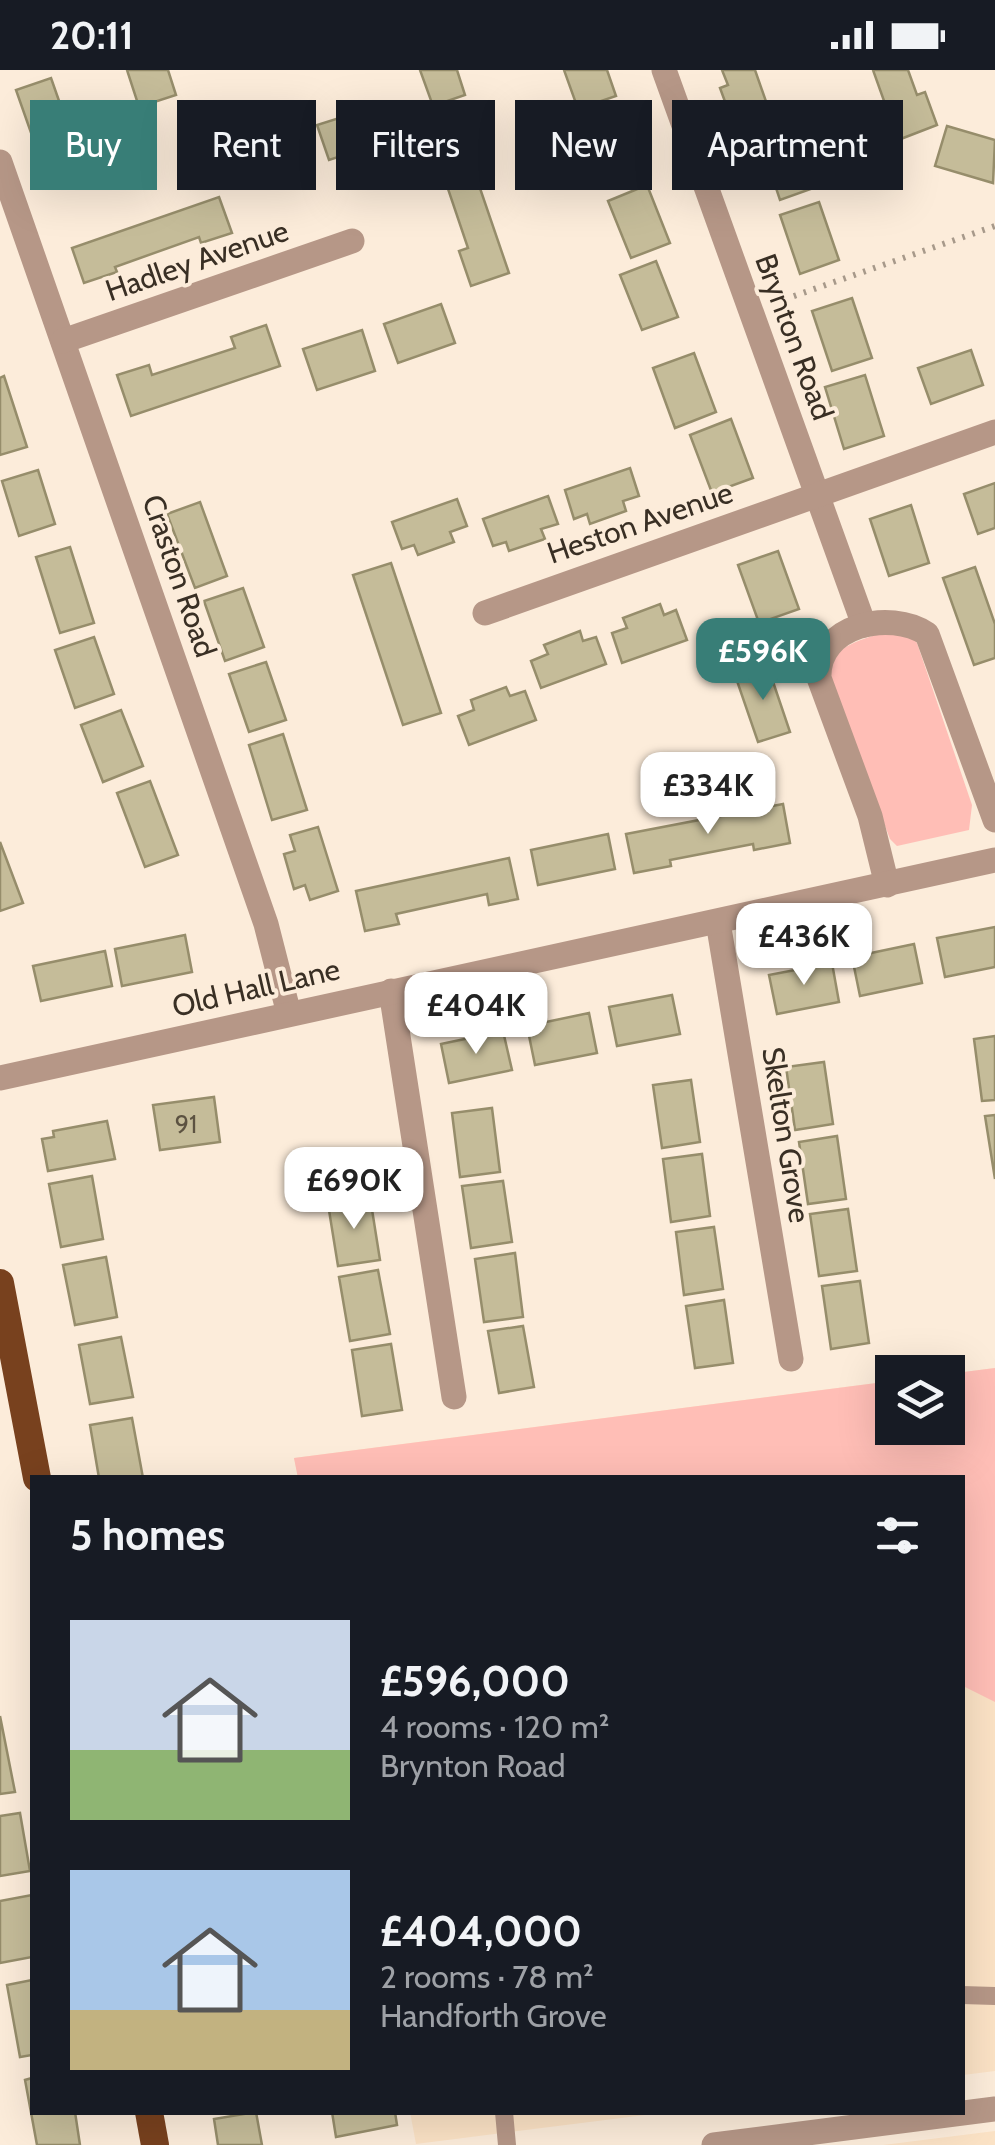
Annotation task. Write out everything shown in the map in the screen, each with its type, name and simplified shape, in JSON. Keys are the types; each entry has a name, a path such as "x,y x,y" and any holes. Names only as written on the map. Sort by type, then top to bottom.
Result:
{"highway":[{"path":"0,1282 36,1475"},
{"path":"150,2115 155,2145"}],"street":[{"name":"Brynton Road","path":"664,70 864,625"},
{"name":"Craston Road","path":"0,162 266,924 289,1014"},
{"name":"Hadley Avenue","path":"64,341 352,242"},
{"name":"Heston Avenue","path":"485,612 995,432"},
{"path":"887,886 870,816 819,678 828,645 864,625 882,622 914,625 933,642 995,820"},
{"name":"Old Hall Lane","path":"0,1078 995,860"},
{"name":"Skelton Grove","path":"718,922 791,1359"},
{"path":"391,991 454,1397"},
{"path":"965,2113 995,2110"},
{"path":"714,2145 936,2115"}],"lane":[{"path":"965,1995 995,1996"},
{"path":"504,2115 507,2145"}],"path":[{"path":"750,312 995,226"}],"shaded area":[{"path":"888,631 913,638 917,643 972,805 969,830 897,846 890,839 828,674 830,664 842,650"},
{"path":"995,1368 995,2071 965,2075 965,1475 297,1475 294,1458 875,1383 875,1445 965,1445 965,1372"},
{"path":"995,1368 995,1702 965,1687 965,1475 297,1475 294,1458 875,1383 875,1445 965,1445 965,1372"},
{"path":"411,2115 645,2115 416,2144"},
{"path":"995,2131 995,2145 883,2145"}],"building":[{"path":"127,70 168,70 176,95 157,101 137,100"},
{"path":"420,70 457,70 465,95 431,100"},
{"path":"564,70 607,70 616,96 575,100"},
{"path":"722,70 755,70 766,100 724,100 720,88 728,85"},
{"path":"873,70 908,70 917,95 925,92 937,125 903,138 903,100 884,100"},
{"path":"51,78 59,100 30,100 30,130 16,90"},
{"path":"336,119 336,158 329,160 317,125"},
{"path":"947,126 995,140 993,183 935,166"},
{"path":"448,190 481,190 509,273 471,286 459,251 468,248"},
{"path":"635,190 649,190 670,243 631,258 608,201"},
{"path":"777,190 808,190 780,200"},
{"path":"219,197 232,233 201,243 199,237 115,267 117,272 84,283 72,248"},
{"path":"819,202 839,260 800,274 780,215"},
{"path":"656,261 678,317 642,330 620,275"},
{"path":"852,298 872,358 832,371 812,311"},
{"path":"441,304 455,343 398,363 384,324"},
{"path":"266,325 280,366 131,416 117,375 149,365 152,375 235,348 231,337"},
{"path":"362,330 375,371 317,390 303,349"},
{"path":"971,350 983,385 931,404 918,368"},
{"path":"694,353 716,412 675,428 653,368"},
{"path":"865,375 884,436 844,449 825,387"},
{"path":"4,376 27,447 0,455 0,378"},
{"path":"731,419 753,478 712,493 690,435"},
{"path":"630,468 639,496 623,501 626,511 590,524 587,514 574,519 565,490"},
{"path":"38,470 55,524 19,536 2,481"},
{"path":"995,483 995,528 978,534 964,494"},
{"path":"548,496 558,524 541,529 545,539 509,551 506,542 493,546 483,519"},
{"path":"457,499 467,526 450,532 454,542 418,555 414,545 402,549 392,522"},
{"path":"200,502 227,576 195,588 167,514"},
{"path":"911,505 929,563 889,576 870,519"},
{"path":"70,547 94,623 60,633 36,557"},
{"path":"778,551 799,609 759,623 738,565"},
{"path":"391,563 441,713 403,725 353,575"},
{"path":"975,567 995,624 995,658 974,665 943,578"},
{"path":"243,588 264,647 225,661 204,601"},
{"path":"660,604 664,615 676,610 687,640 622,663 612,633 627,628 623,618"},
{"path":"580,631 583,641 596,637 606,664 541,688 531,661 548,654 544,645"},
{"path":"94,637 114,694 75,708 55,650"},
{"path":"266,662 286,720 249,732 229,674"},
{"path":"767,664 790,732 758,742 735,675"},
{"path":"506,687 510,696 525,691 536,720 469,745 458,716 474,710 471,700"},
{"path":"121,710 143,766 103,782 81,725"},
{"path":"283,734 307,810 272,820 249,745"},
{"path":"150,781 178,855 145,867 117,793"},
{"path":"783,804 790,843 754,850 753,844 670,860 671,866 634,873 626,834"},
{"path":"318,827 338,891 310,900 305,885 294,889 284,854 295,851 290,835"},
{"path":"608,834 615,869 538,885 531,850"},
{"path":"0,842 23,903 0,911"},
{"path":"509,858 518,899 489,905 487,894 396,914 399,924 365,931 356,891"},
{"path":"995,927 995,967 945,977 937,938"},
{"path":"185,935 192,972 122,986 115,949"},
{"path":"914,944 922,983 860,996 852,957"},
{"path":"105,951 112,986 41,1001 33,966"},
{"path":"832,963 839,1002 777,1014 769,975"},
{"path":"672,995 680,1034 617,1046 609,1007"},
{"path":"589,1013 597,1053 535,1065 527,1026"},
{"path":"503,1031 512,1070 449,1083 441,1044"},
{"path":"995,1036 995,1100 982,1101 974,1039"},
{"path":"824,1062 833,1124 795,1130 786,1067"},
{"path":"691,1080 700,1142 662,1148 653,1085"},
{"path":"214,1097 220,1142 160,1150 153,1105"},
{"path":"492,1108 500,1172 460,1177 452,1113"},
{"path":"995,1115 995,1179 985,1116"},
{"path":"107,1121 115,1159 48,1171 42,1139 54,1137 53,1131"},
{"path":"837,1136 846,1199 808,1204 799,1142"},
{"path":"702,1154 710,1216 671,1222 663,1159"},
{"path":"360,1155 365,1185 324,1193 319,1162"},
{"path":"92,1176 103,1239 61,1247 49,1184"},
{"path":"503,1181 512,1242 471,1248 462,1186"},
{"path":"370,1197 380,1260 338,1266 328,1204"},
{"path":"848,1209 857,1271 819,1276 810,1214"},
{"path":"714,1227 723,1289 684,1295 676,1232"},
{"path":"515,1253 523,1317 484,1322 475,1259"},
{"path":"106,1257 117,1317 75,1325 63,1265"},
{"path":"378,1270 390,1334 350,1341 339,1277"},
{"path":"860,1281 869,1343 831,1349 822,1286"},
{"path":"724,1300 733,1363 695,1368 686,1306"},
{"path":"523,1326 534,1387 499,1393 488,1331"},
{"path":"121,1337 133,1397 90,1404 79,1345"},
{"path":"391,1344 402,1410 362,1416 352,1350"},
{"path":"132,1418 142,1475 98,1475 90,1425"},
{"path":"0,1716 15,1792 0,1794"},
{"path":"20,1813 30,1871 0,1876 0,1816"},
{"path":"30,1895 30,1957 0,1963 0,1901"},
{"path":"30,1980 30,2055 20,2057 7,1985"},
{"path":"30,2079 30,2107 25,2080"},
{"path":"31,2115 75,2115 80,2145 37,2145"},
{"path":"257,2115 262,2145 218,2145 214,2119"},
{"path":"332,2115 395,2115 397,2125 336,2137"}]}
